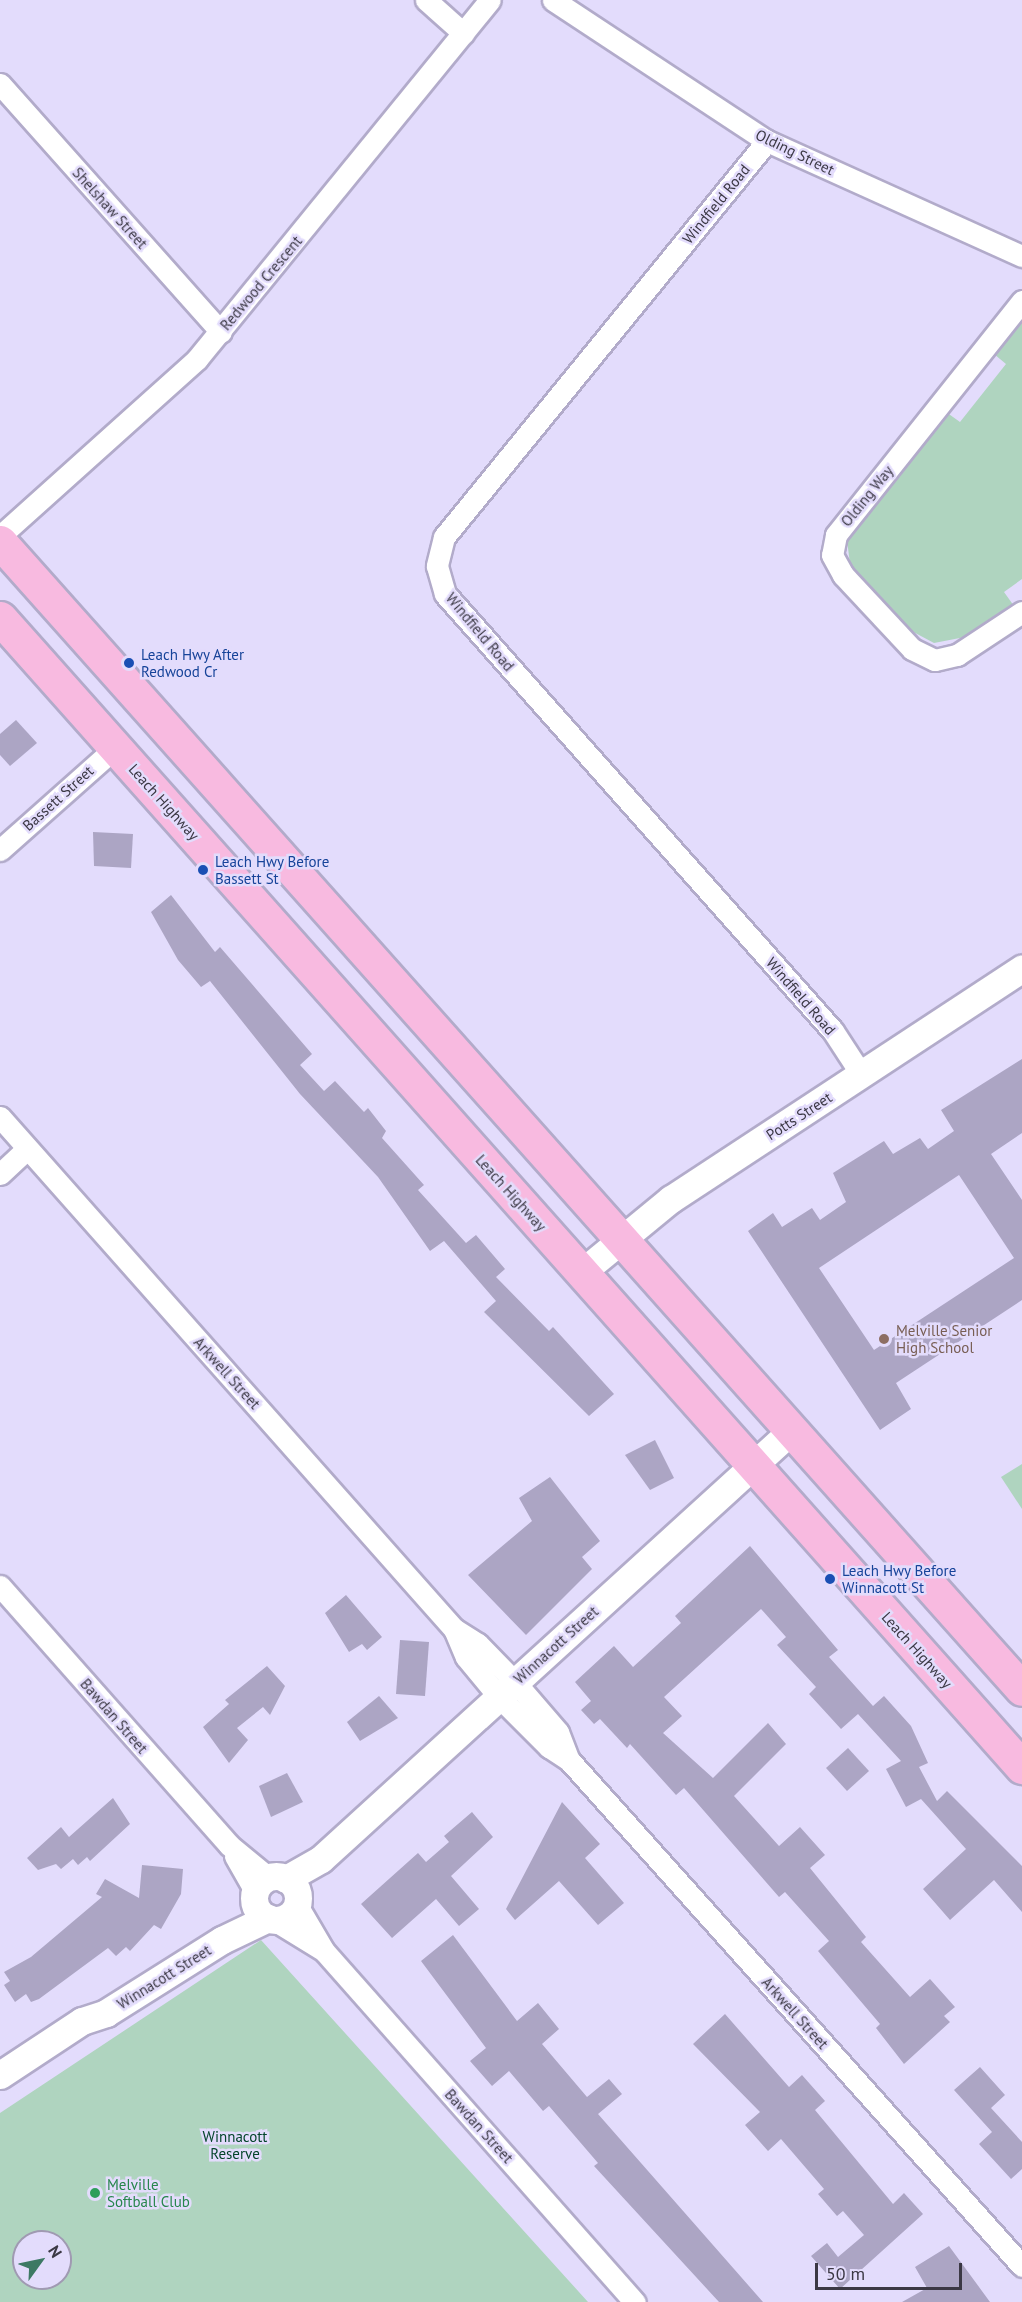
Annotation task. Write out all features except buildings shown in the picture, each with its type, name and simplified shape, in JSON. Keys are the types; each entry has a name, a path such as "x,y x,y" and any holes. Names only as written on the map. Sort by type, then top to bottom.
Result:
{"highway":[{"path":"0,542 1022,1689"},
{"name":"Leach Highway","path":"0,618 1022,1767"}],"street":[{"path":"426,0 463,33"},
{"name":"Redwood Crescent","path":"0,536 162,394 221,332 490,0"},
{"name":"Olding Street","path":"553,0 767,141 1022,256"},
{"name":"Shelshaw Street","path":"0,84 221,332"},
{"name":"Windfield Road","path":"767,141 444,537 437,566 446,594 833,1031 861,1074"},
{"name":"Olding Way","path":"1022,301 836,535 832,555 843,575 912,649 934,660 957,655 1022,612"},
{"name":"Bassett Street","path":"0,849 116,747"},
{"name":"Potts Street","path":"582,1272 621,1238 861,1074 1022,968"},
{"name":"Arkwell Street","path":"0,1117 454,1629 478,1644 507,1689 558,1732 569,1760 1022,2266"},
{"path":"0,1174 27,1149"},
{"name":"Winnacott Street","path":"2,2081 82,2021 106,2013 222,1940 275,1898 321,1859 791,1431"},
{"name":"Bawdan Street","path":"0,1586 635,2302"}],"green space":[{"path":"1022,317 1022,579 1004,592 1014,606 965,637 934,643 904,627 867,587 850,564 847,540 946,412 960,422 1006,364 994,354"},
{"path":"1022,1464 1022,1509 1001,1477"},
{"name":"Winnacott Reserve","path":"261,1940 588,2302 0,2302 0,2113"}],"place":[{"name":"Leach Hwy After Redwood Cr","path":"129,663"},
{"name":"Leach Hwy Before Bassett St","path":"203,870"},
{"name":"Melville Senior High School","path":"884,1339"},
{"name":"Leach Hwy Before Winnacott St","path":"830,1579"},
{"name":"Melville Softball Club","path":"95,2193"}]}
